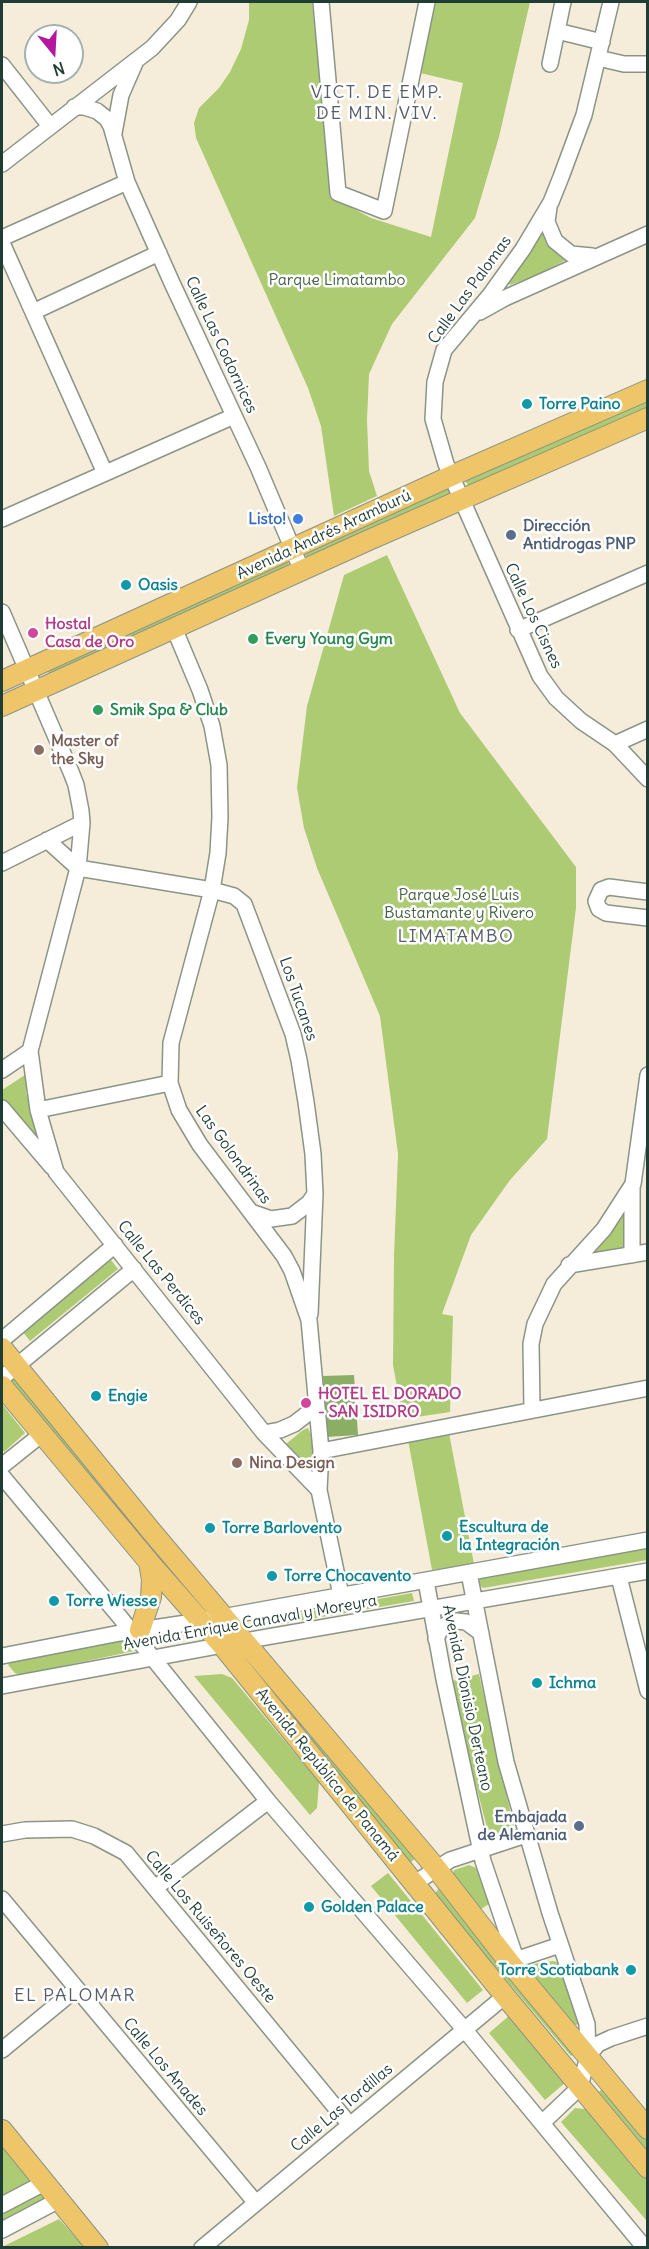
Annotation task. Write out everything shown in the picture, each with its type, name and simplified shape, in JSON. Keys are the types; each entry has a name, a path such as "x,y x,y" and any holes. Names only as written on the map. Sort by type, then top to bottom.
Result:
{"main road":[{"name":"Avenida Andrés Aramburú","path":"2,681 451,476 648,390"},
{"name":"Avenida Andrés Aramburú","path":"2,706 648,418"},
{"name":"Avenida República de Panamá","path":"2,1348 9,1372 244,1641 436,1868 648,2129"},
{"name":"Avenida República de Panamá","path":"2,1386 149,1562 184,1599 505,1996 648,2168"},
{"path":"135,1631 151,1597 152,1580 149,1562"},
{"path":"2,2130 98,2247"}],"street":[{"path":"2,164 136,60 170,29 189,2"},
{"path":"321,2 338,193 384,211 427,2"},
{"path":"550,64 563,2"},
{"name":"Calle Las Palomas","path":"462,501 439,443 433,419 435,382 444,350 513,263 551,201 574,146 611,2"},
{"path":"557,31 602,42"},
{"path":"598,58 624,64 648,64"},
{"name":"Calle Las Codornices","path":"114,133 121,95 136,60"},
{"path":"2,64 50,126"},
{"name":"Calle Las Codornices","path":"74,107 89,108 101,113 109,122 127,182 302,571"},
{"path":"2,238 127,182"},
{"path":"551,201 547,222 555,241 572,254 592,256 602,254"},
{"path":"470,318 505,298 648,234"},
{"path":"2,243 105,473"},
{"path":"33,312 159,253"},
{"path":"2,519 234,416"},
{"name":"Calle Los Cisnes","path":"462,501 540,676 556,698 580,721 615,744 648,779"},
{"path":"518,630 648,573"},
{"name":"Calle Las Perdices","path":"2,612 76,785 82,823 78,868 30,1051 38,1110 56,1172 264,1433 319,1490"},
{"name":"Las Golondrinas","path":"174,628 207,710 218,753 218,853 212,890 171,1042 170,1083 179,1110 200,1145 271,1236 288,1263 309,1320 321,1451 319,1490 341,1595"},
{"path":"615,744 648,729"},
{"path":"2,863 82,823"},
{"path":"47,840 78,868"},
{"name":"Los Tucanes","path":"78,868 212,890 234,896 244,904 300,1060 313,1154 315,1194 309,1320"},
{"path":"648,892 605,888 598,893 596,901 598,909 606,913 648,918"},
{"path":"2,1070 30,1051"},
{"path":"632,1255 633,1184 648,1075"},
{"path":"38,1110 170,1083"},
{"path":"2,1108 56,1172"},
{"path":"532,1409 531,1344 535,1324 554,1284 604,1229 633,1184"},
{"path":"251,1212 271,1219 292,1216 301,1211 315,1194"},
{"path":"2,1340 115,1245"},
{"path":"569,1265 648,1252"},
{"path":"9,1372 134,1269"},
{"path":"321,1451 648,1388"},
{"path":"264,1433 294,1424 316,1402"},
{"path":"2,1466 42,1434"},
{"path":"2,1476 135,1631 154,1659 268,1800 645,2247"},
{"name":"Avenida Enrique Canaval y Moreyra","path":"2,1656 648,1540"},
{"name":"Avenida Enrique Canaval y Moreyra","path":"2,1686 244,1641 648,1572"},
{"name":"Avenida Dionisio Derteano","path":"469,1573 506,1762 560,1945 587,2024 588,2056 580,2087"},
{"path":"619,1577 648,1691"},
{"name":"Avenida Dionisio Derteano","path":"426,1581 436,1639 481,1849 513,1960"},
{"path":"436,1639 440,1630 456,1621 466,1622 481,1633"},
{"path":"155,1888 268,1800"},
{"name":"Calle Los Ruiseñores Oeste","path":"2,1834 25,1830 72,1829 94,1836 126,1853 350,2125"},
{"path":"415,1883 450,1860 526,1835"},
{"name":"Calle Los Anades","path":"2,1899 256,2203"},
{"path":"513,1960 560,1945"},
{"path":"2,2050 76,1989"},
{"name":"Calle Las Tordillas","path":"202,2247 505,1996"},
{"path":"588,2056 598,2044 648,2026"},
{"path":"542,2123 580,2087"},
{"path":"2,2205 45,2183"},
{"path":"2,2230 59,2200"}],"green space":[{"name":"Parque Limatambo","path":"249,2 312,2 332,197 371,218 431,237 463,83 420,73 435,2 530,2 499,137 475,218 392,324 369,374 367,420 369,471 377,496 334,516 321,426 308,388 196,138 194,123 199,108 219,88 241,49 249,20"},
{"path":"541,233 545,234 570,258 535,276 510,285 509,283"},
{"path":"647,395 647,413 471,491 463,477"},
{"path":"448,483 452,499 310,564 303,550"},
{"name":"Parque José Luis Bustamante y Rivero","path":"387,555 460,713 576,867 576,908 547,1139 510,1180 471,1235 442,1314 453,1316 450,1412 403,1419 393,1365 398,1154 380,1016 317,868 304,828 297,788 307,706 344,575"},
{"path":"286,557 292,572 51,681 47,667"},
{"path":"28,1073 26,1092 34,1124 42,1143 2,1101 2,1090"},
{"path":"626,1211 629,1251 586,1258 607,1236"},
{"path":"111,1260 118,1269 30,1341 23,1332"},
{"path":"15,1375 190,1588 188,1590 9,1379"},
{"path":"354,1375 358,1435 326,1437 323,1376"},
{"path":"2,1404 25,1433 4,1452 2,1448"},
{"path":"308,1428 311,1434 315,1473 313,1478 286,1448 286,1444"},
{"path":"449,1433 474,1564 432,1570 408,1440"},
{"path":"647,1549 647,1560 483,1588 477,1583 482,1577"},
{"path":"412,1593 414,1601 269,1626 265,1624 267,1619"},
{"path":"130,1639 139,1650 20,1675 8,1665 11,1661"},
{"path":"222,1674 232,1678 319,1782 317,1808 310,1815 194,1676"},
{"path":"479,1674 515,1832 490,1839 449,1682"},
{"path":"301,1731 323,1743 417,1857 410,1863"},
{"path":"469,1865 476,1868 489,1904 478,1911 452,1876 454,1870"},
{"path":"388,1873 483,1990 467,2003 371,1886"},
{"path":"439,1888 576,2052 571,2056 434,1895"},
{"path":"557,1962 582,2019 577,2025 573,2024 530,1972 533,1964"},
{"path":"510,2015 566,2082 545,2100 489,2033"},
{"path":"604,2086 647,2141 647,2150 599,2092"},
{"path":"575,2108 593,2110 647,2176 647,2221 561,2122"},
{"path":"2,2138 33,2179 34,2186 2,2201"},
{"path":"40,2193 47,2201 2,2224 2,2212"},
{"path":"59,2219 84,2247 2,2247"}],"place":[{"name":"Torre Paino","path":"527,404"},
{"name":"Listo!","path":"298,519"},
{"name":"Dirección Antidrogas PNP","path":"511,535"},
{"name":"Oasis","path":"126,585"},
{"name":"Hostal Casa de Oro","path":"33,633"},
{"name":"Every Young Gym","path":"253,639"},
{"name":"Smik Spa & Club","path":"98,710"},
{"name":"Master of the Sky","path":"39,750"},
{"name":"Engie","path":"96,1396"},
{"name":"HOTEL EL DORADO - SAN ISIDRO","path":"306,1403"},
{"name":"Nina Design","path":"237,1463"},
{"name":"Torre Barlovento","path":"210,1528"},
{"name":"Escultura de la Integración","path":"447,1536"},
{"name":"Torre Chocavento","path":"272,1576"},
{"name":"Torre Wiesse","path":"54,1601"},
{"name":"Ichma","path":"537,1683"},
{"name":"Embajada de Alemania","path":"579,1826"},
{"name":"Golden Palace","path":"309,1907"},
{"name":"Torre Scotiabank","path":"631,1970"}],"district":[{"name":"VICT. DE EMP. DE MIN. VIV.","path":"377,103"},
{"name":"LIMATAMBO","path":"456,937"},
{"name":"EL PALOMAR","path":"75,1996"}]}
